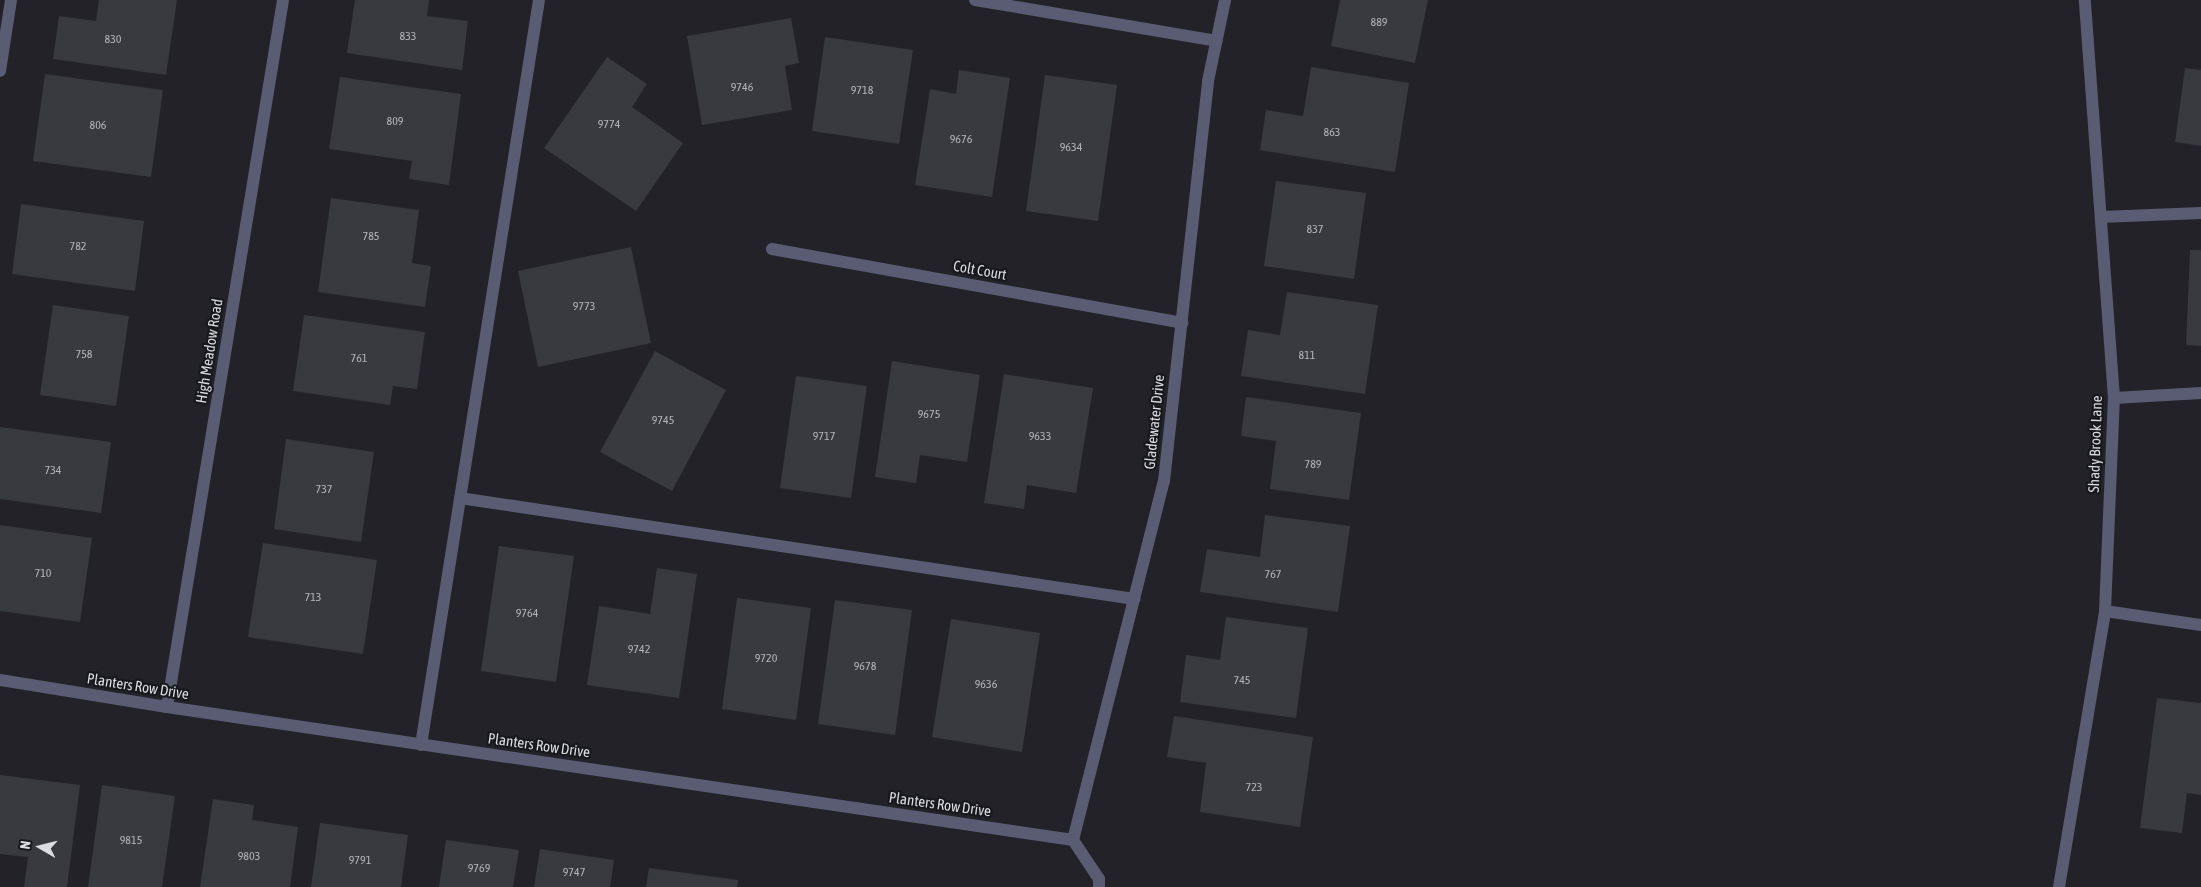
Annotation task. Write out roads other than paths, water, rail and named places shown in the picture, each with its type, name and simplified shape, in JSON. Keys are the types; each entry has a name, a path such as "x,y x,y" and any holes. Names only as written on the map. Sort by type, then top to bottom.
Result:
{"street":[{"path":"0,71 11,0"},
{"name":"High Meadow Road","path":"167,707 282,0"},
{"path":"421,744 539,0"},
{"path":"975,0 1217,41"},
{"name":"Gladewater Drive","path":"1073,840 1164,481 1208,81 1225,0"},
{"name":"Shady Brook Lane","path":"2059,887 2105,611 2114,398 2086,0"},
{"path":"2101,217 2201,213"},
{"name":"Colt Court","path":"772,249 1182,323"},
{"path":"2114,398 2201,393"},
{"path":"460,498 1134,600"},
{"path":"2105,611 2201,625"},
{"name":"Planters Row Drive","path":"0,680 167,707 1073,840"},
{"path":"1073,840 1099,879 1099,887"}]}
